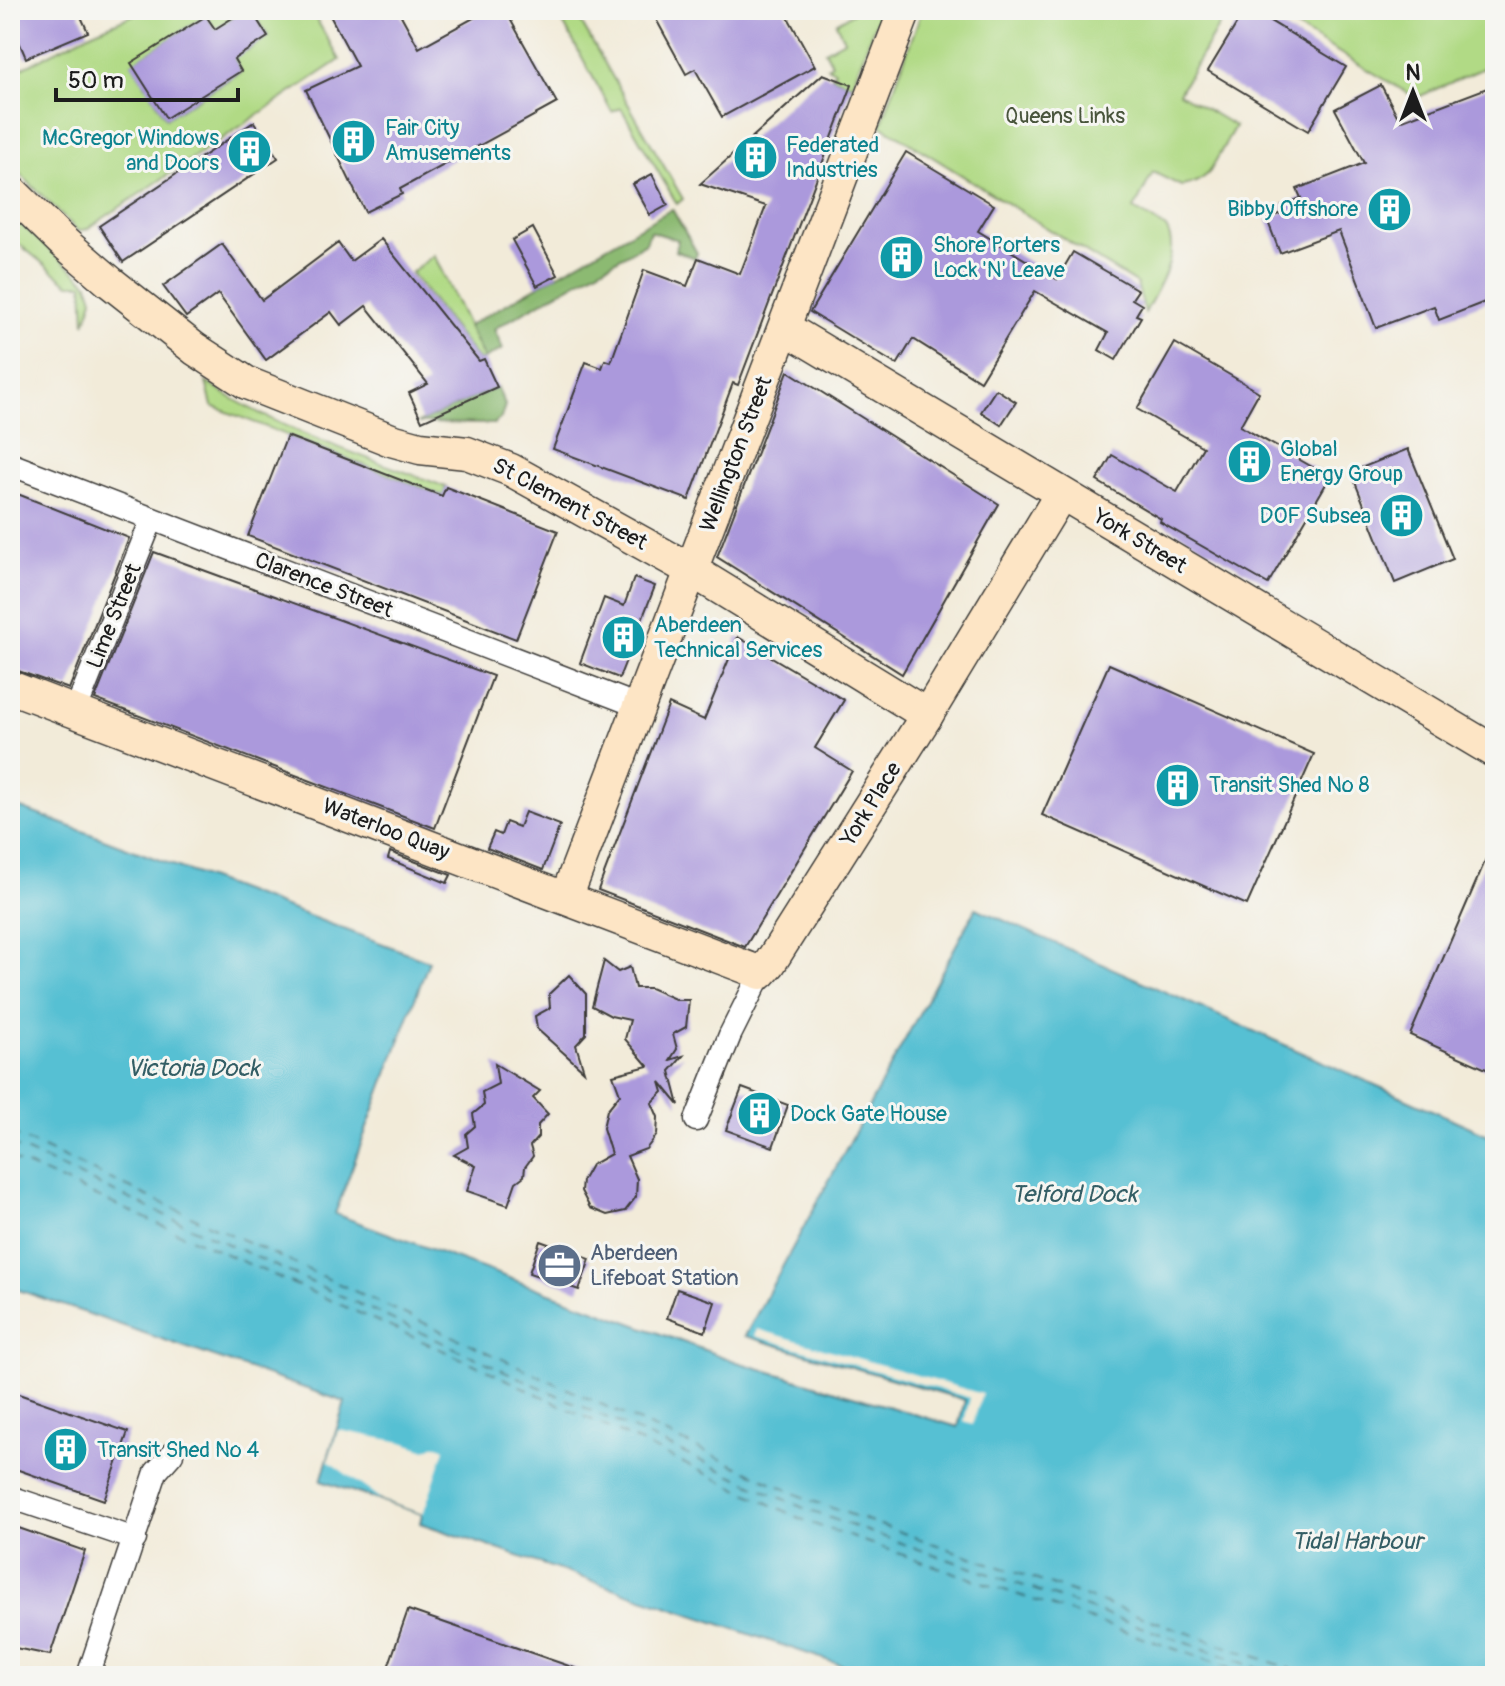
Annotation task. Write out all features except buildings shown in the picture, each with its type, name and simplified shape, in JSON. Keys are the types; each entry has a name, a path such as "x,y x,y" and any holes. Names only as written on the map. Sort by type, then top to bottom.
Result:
{"street":[{"name":"Wellington Street","path":"566,898 905,10"},
{"name":"St Clement Street","path":"10,190 110,282 195,349 244,381 391,440 420,448 467,453 500,464 691,570 927,715"},
{"name":"York Street","path":"785,328 1495,752"},
{"name":"Clarence Street","path":"10,464 638,706"},
{"name":"York Place","path":"696,1120 730,1035 761,973 927,715 1061,494"},
{"name":"Lime Street","path":"75,712 152,519"},
{"name":"Waterloo Quay","path":"10,687 761,973"},
{"path":"88,1676 156,1472 172,1454"},
{"path":"10,1497 135,1539"}],"green space":[{"path":"145,10 245,10 229,20 233,28 216,31 206,16 132,63 166,118 241,72 232,56 248,50 268,36 251,10 311,10 340,60 87,229 78,231 10,164 10,74 95,31"},
{"path":"556,10 574,10 683,199 677,204 621,108 612,112"},
{"path":"851,10 880,10 852,85 832,77 835,71 827,67 832,64 825,51 844,40 836,23 853,13"},
{"name":"Queens Links","path":"922,10 1228,10 1179,93 1235,126 1206,176 1181,186 1153,172 1134,209 1166,228 1170,238 1170,260 1145,313 1137,284 881,125"},
{"path":"1267,10 1495,10 1495,63 1416,98"},
{"path":"672,209 697,253 695,258 675,251 678,240 650,231 646,243 494,329 503,349 484,359 468,326"},
{"path":"10,215 88,283 93,299 85,324 83,284 69,284 10,237"},
{"path":"434,255 484,359 479,361 411,273"},
{"path":"206,382 292,429 446,487 443,496 212,406"},
{"path":"497,387 505,405 501,418 494,424 418,423"}],"water":[{"path":"10,804 429,961 335,1214 737,1362 958,1427 965,1400 745,1336 976,908 1495,1138 1495,1676 874,1676 420,1523 422,1514 321,1481 345,1402 10,1287"}],"pier":[{"path":"757,1329 982,1394 973,1424 964,1421 970,1398 755,1336"},
{"path":"338,1430 402,1442 426,1450 436,1445 445,1449 423,1514 382,1500 328,1461"}],"ferry route":[{"path":"10,1133 812,1501 1311,1676"},
{"path":"10,1144 810,1511 1281,1676"},
{"path":"10,1158 476,1365 808,1522 1253,1676"}],"place":[{"name":"Fair City Amusements","path":"354,141"},
{"name":"McGregor Windows and Doors","path":"250,151"},
{"name":"Federated Industries","path":"755,158"},
{"name":"Bibby Offshore","path":"1389,209"},
{"name":"Shore Porters Lock 'N' Leave","path":"902,258"},
{"name":"Global Energy Group","path":"1249,462"},
{"name":"DOF Subsea","path":"1402,516"},
{"name":"Aberdeen Technical Services","path":"623,638"},
{"name":"Transit Shed № 8","path":"1178,785"},
{"name":"Dock Gate House","path":"759,1114"},
{"name":"Aberdeen Lifeboat Station","path":"559,1266"},
{"name":"Transit Shed № 4","path":"66,1450"}],"water label":[{"name":"Victoria Dock","path":"193,1068"},
{"name":"Telford Dock","path":"1074,1194"},
{"name":"Tidal Harbour","path":"1357,1541"}]}
